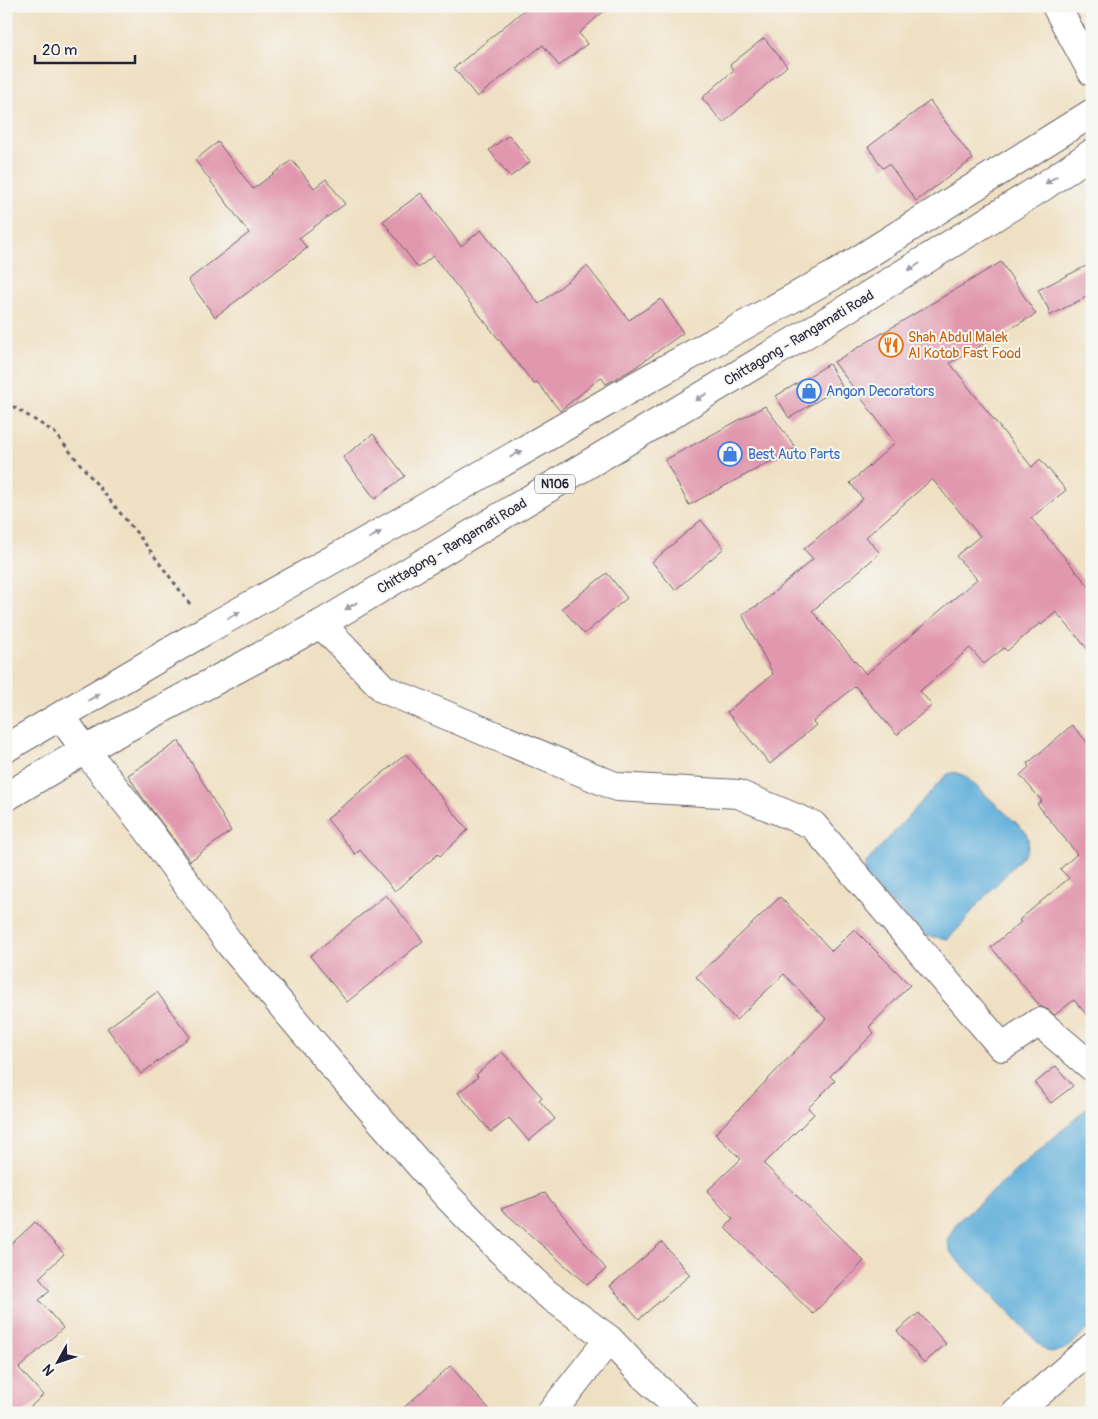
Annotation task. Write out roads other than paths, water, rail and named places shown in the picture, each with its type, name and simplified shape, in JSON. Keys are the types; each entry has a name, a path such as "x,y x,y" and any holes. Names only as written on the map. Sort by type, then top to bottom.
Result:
{"main road":[{"path":"1056,6 1092,72"},
{"path":"6,748 208,629 836,274 1092,113"},
{"name":"Chittagong - Rangamati Road","path":"6,796 85,750 321,624 806,334 1044,186 1092,153"},
{"path":"321,624 384,689 617,787 738,794 813,825 1002,1047 1039,1022 1092,1068"},
{"path":"61,716 85,750 148,830 230,944 332,1065 447,1196 497,1247 546,1292 609,1339 643,1375 684,1413"},
{"path":"551,1413 609,1339"},
{"path":"1016,1413 1092,1347"}],"water":[{"path":"954,772 965,776 1024,830 1028,838 1028,847 1026,853 948,939 926,936 879,892 864,874 866,863 946,775"},
{"path":"1092,1104 1092,1325 1066,1348 1060,1351 1046,1351 951,1253 947,1240 957,1222"}],"place":[{"name":"Shah Abdul Malek Al Kotob Fast Food","path":"891,345"},
{"name":"Angon Decorators","path":"809,391"},
{"name":"Best Auto Parts","path":"730,454"}]}
